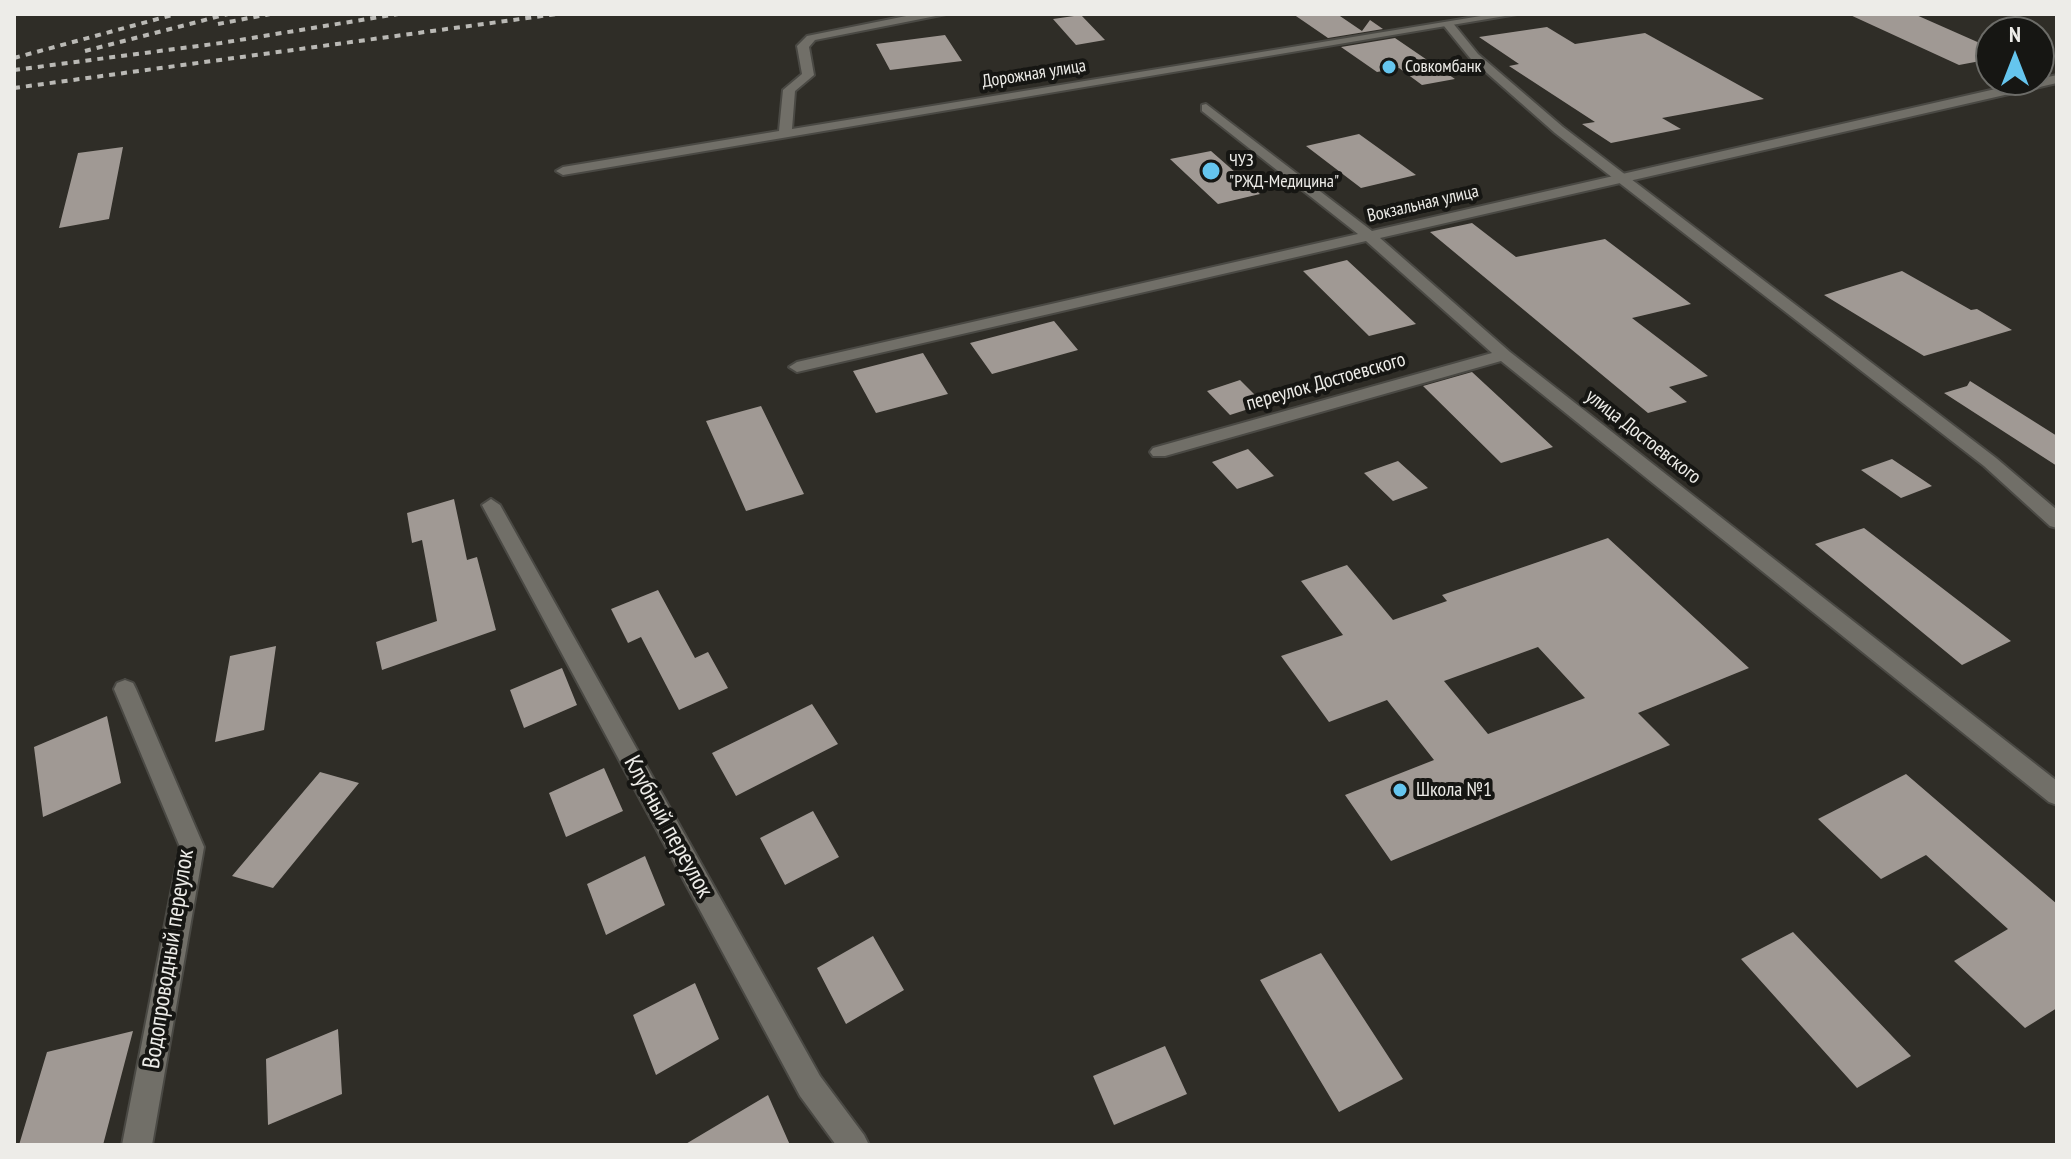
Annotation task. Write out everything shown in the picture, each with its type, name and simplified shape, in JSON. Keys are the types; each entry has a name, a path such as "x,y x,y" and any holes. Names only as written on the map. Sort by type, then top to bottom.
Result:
{"street":[{"path":"785,133 789,90 808,75 803,46 811,38 941,14"},
{"path":"1433,14 1448,24 1474,56 1511,91 1990,462 2057,521"},
{"name":"Дорожная улица","path":"563,171 1512,14"},
{"name":"Вокзальная улица","path":"797,367 2057,79"},
{"name":"улица Достоевского","path":"1206,108 1370,237 1504,355 2057,795"},
{"name":"переулок Достоевского","path":"1159,452 1504,355"},
{"name":"Клубный переулок","path":"491,505 810,1086 854,1145"},
{"name":"Водопроводный переулок","path":"125,689 192,847 137,1145"}],"building":[{"path":"1293,14 1337,14 1362,31 1370,20 1383,29 1328,38"},
{"path":"1848,14 1914,14 1975,41 1975,62 1959,65"},
{"path":"1081,15 1105,40 1076,45 1053,19"},
{"path":"1547,27 1575,44 1645,33 1764,99 1662,118 1681,129 1611,143 1582,124 1595,122 1509,66 1519,64 1479,37"},
{"path":"945,35 962,61 890,70 876,44"},
{"path":"1395,38 1455,79 1422,85 1399,68 1377,72 1341,47"},
{"path":"1359,134 1416,175 1361,188 1306,146"},
{"path":"123,147 109,219 59,228 78,153"},
{"path":"1211,151 1260,194 1218,204 1170,159"},
{"path":"1472,223 1516,257 1605,239 1691,304 1632,318 1708,376 1669,387 1687,402 1648,413 1430,232"},
{"path":"1347,260 1416,324 1369,336 1303,271"},
{"path":"1902,271 2012,330 1924,356 1824,295"},
{"path":"1054,321 1078,350 992,374 970,343"},
{"path":"923,353 948,394 876,413 853,371"},
{"path":"1472,372 1553,447 1501,463 1423,386"},
{"path":"1240,380 1264,404 1230,415 1207,391"},
{"path":"1970,381 2057,436 2057,466 1944,393 1967,386"},
{"path":"761,406 804,494 746,511 706,421"},
{"path":"1248,449 1274,476 1237,489 1212,462"},
{"path":"1892,459 1932,486 1901,498 1861,470"},
{"path":"1398,461 1428,488 1393,501 1364,473"},
{"path":"454,499 467,560 477,557 496,630 382,670 376,642 437,621 422,540 412,543 407,513"},
{"path":"1864,528 2011,641 1962,665 1815,544"},
{"path":"1608,538 1749,668 1638,713 1670,745 1391,861 1345,795 1434,760 1387,700 1329,722 1281,656 1343,635 1301,581 1347,565 1393,620 1447,601 1442,595","holes":["1538,647 1585,698 1488,734 1444,681"]},
{"path":"658,590 695,658 708,652 728,688 679,710 641,637 628,643 611,609"},
{"path":"276,646 264,730 215,742 230,656"},
{"path":"562,668 577,705 524,728 510,690"},
{"path":"812,704 838,744 736,796 712,753"},
{"path":"107,716 121,783 43,817 34,747"},
{"path":"604,768 623,811 566,837 549,793"},
{"path":"320,772 359,783 273,888 232,876"},
{"path":"1906,774 2057,904 2057,1008 2025,1028 1954,961 2008,929 1926,855 1881,879 1818,819"},
{"path":"813,811 839,857 785,885 760,838"},
{"path":"645,856 665,905 606,935 587,884"},
{"path":"1793,932 1911,1056 1857,1088 1741,959"},
{"path":"873,936 904,990 846,1024 817,968"},
{"path":"1321,953 1403,1079 1339,1112 1260,980"},
{"path":"695,983 719,1039 656,1075 633,1015"},
{"path":"338,1029 342,1094 268,1125 266,1059"},
{"path":"133,1031 103,1145 19,1145 47,1052"},
{"path":"1165,1046 1187,1094 1114,1125 1093,1076"},
{"path":"768,1095 790,1145 684,1145"}],"railway":[{"path":"14,58 176,14"},
{"path":"85,51 228,14"},
{"path":"218,24 270,14"},
{"path":"14,70 221,43 398,14"},
{"path":"14,88 557,14"}],"place":[{"name":"Совкомбанк","path":"1389,67"},
{"name":"ЧУЗ \"РЖД-Медицина\"","path":"1211,171"},
{"name":"Школа №1","path":"1400,790"}]}
